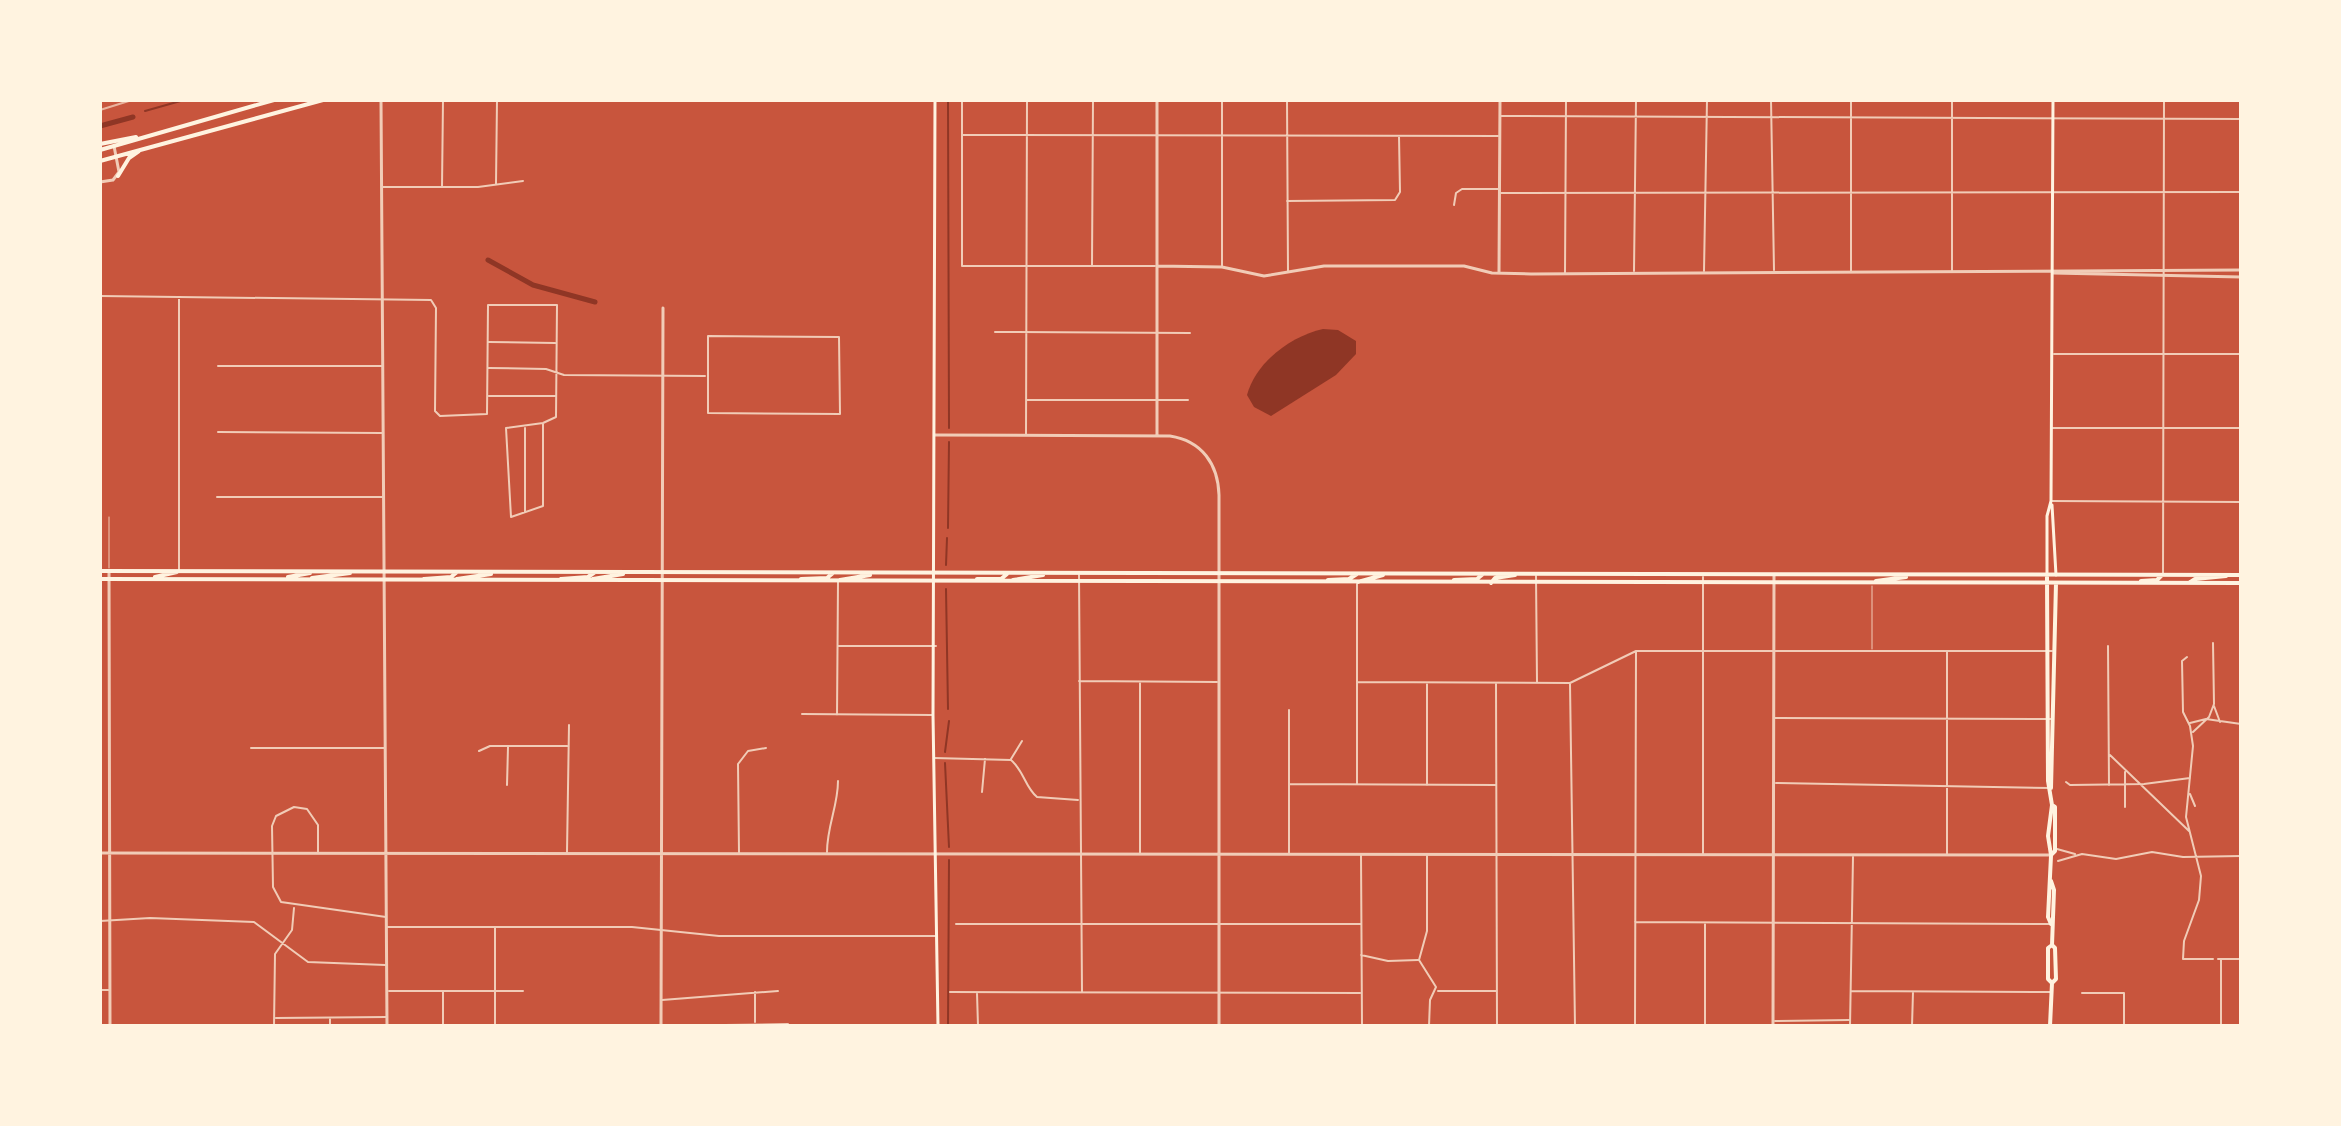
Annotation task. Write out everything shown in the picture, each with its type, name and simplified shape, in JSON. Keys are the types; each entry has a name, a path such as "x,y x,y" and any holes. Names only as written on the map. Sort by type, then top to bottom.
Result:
{"main road":[{"path":"100,147 274,100"},
{"path":"100,161 323,100"},
{"path":"935,100 936,646 933,715 938,1025"},
{"path":"2050,1026 2052,983 2048,979 2048,948 2052,945 2054,890 2048,836 2052,805 2047,516 2051,501 2053,100"},
{"path":"100,147 114,146 158,132"},
{"path":"118,176 129,158 152,145"},
{"path":"2051,501 2055,515 2056,575 2051,719"},
{"path":"100,571 2241,575"},
{"path":"149,579 179,571"},
{"path":"247,579 254,571"},
{"path":"277,579 305,576 312,572"},
{"path":"308,580 352,572"},
{"path":"422,580 451,577 457,572"},
{"path":"456,580 498,572"},
{"path":"524,580 529,572"},
{"path":"555,580 588,577 595,572"},
{"path":"591,580 630,572"},
{"path":"761,573 763,581"},
{"path":"795,581 827,578 833,573"},
{"path":"838,581 879,573"},
{"path":"971,582 1001,579 1008,573"},
{"path":"1011,582 1049,573"},
{"path":"1321,582 1349,579 1357,574"},
{"path":"1357,582 1385,574"},
{"path":"1414,574 1414,582"},
{"path":"1443,582 1477,579 1484,574"},
{"path":"1491,583 1495,578 1517,574"},
{"path":"1637,574 1637,583"},
{"path":"1872,583 1912,575"},
{"path":"2135,583 2157,580 2163,575"},
{"path":"2189,583 2228,575"},
{"path":"100,579 2241,583"}],"street":[{"path":"381,100 387,1026"},
{"path":"442,187 443,100"},
{"path":"496,185 497,100"},
{"path":"962,100 962,266 1222,267 1264,276 1324,266 1464,266 1499,273 1565,274 2241,270"},
{"path":"1026,435 1027,100"},
{"path":"1092,266 1093,100"},
{"path":"1157,100 1157,435"},
{"path":"1222,100 1222,267"},
{"path":"1287,100 1288,272"},
{"path":"1499,273 1500,100"},
{"path":"1565,274 1566,100"},
{"path":"1634,274 1636,100"},
{"path":"1704,274 1707,100"},
{"path":"1771,100 1774,274"},
{"path":"1851,100 1851,272"},
{"path":"1952,100 1952,273"},
{"path":"2163,575 2164,100"},
{"path":"1500,116 2241,119"},
{"path":"962,135 1499,136"},
{"path":"1287,201 1392,201 1397,198 1399,136"},
{"path":"100,182 118,176 114,146"},
{"path":"383,187 496,185 523,181"},
{"path":"1454,205 1456,193 1462,189 1566,193 2241,192"},
{"path":"2052,273 2064,276 2241,277"},
{"path":"100,296 431,300 434,303 436,414 487,414 488,305 557,305 556,417 543,423 506,428 511,517 543,506 543,423"},
{"path":"179,296 179,571"},
{"path":"661,1026 663,308"},
{"path":"995,332 1190,333"},
{"path":"708,336 839,337 840,414 708,413 708,376 708,336"},
{"path":"488,342 556,343"},
{"path":"2052,354 2241,354"},
{"path":"218,366 383,366"},
{"path":"488,368 546,369 556,373 708,376"},
{"path":"488,396 556,396"},
{"path":"1026,400 1188,400"},
{"path":"525,426 525,512"},
{"path":"2052,428 2241,428"},
{"path":"218,432 383,433"},
{"path":"935,435 1157,435 1189,442 1211,461 1219,488 1219,1026"},
{"path":"217,497 383,497"},
{"path":"2051,501 2241,502"},
{"path":"109,571 110,1026"},
{"path":"1079,573 1082,992"},
{"path":"1536,574 1537,683"},
{"path":"1703,574 1703,855"},
{"path":"1774,575 1774,1023 1850,1020"},
{"path":"837,715 838,581"},
{"path":"1357,582 1357,784"},
{"path":"2213,643 2214,704 2220,722"},
{"path":"838,646 936,646"},
{"path":"2108,646 2109,785"},
{"path":"1357,682 1570,683 1636,651 2054,651"},
{"path":"1635,1026 1636,651"},
{"path":"1947,651 1947,855"},
{"path":"2187,657 2182,661 2181,692 2183,712 2192,734 2191,777 2185,806 2200,890 2184,941 2183,959 2213,959"},
{"path":"1079,681 1217,682"},
{"path":"1140,682 1140,854"},
{"path":"1427,682 1427,785"},
{"path":"1496,682 1497,1026"},
{"path":"1570,683 1575,1026"},
{"path":"2192,734 2206,719 2214,704"},
{"path":"1289,710 1289,854"},
{"path":"802,714 933,715"},
{"path":"1774,718 2051,719"},
{"path":"2189,723 2206,719 2241,724"},
{"path":"567,854 569,725"},
{"path":"1011,760 1022,741"},
{"path":"479,751 490,746 568,746"},
{"path":"507,785 508,746"},
{"path":"251,748 386,748"},
{"path":"739,854 738,764 748,751 766,748"},
{"path":"2109,755 2189,831"},
{"path":"934,758 1011,760 1023,772 1034,795 1049,800 1079,800"},
{"path":"982,792 985,758"},
{"path":"2125,771 2125,807"},
{"path":"2066,782 2070,785 2138,784 2191,777"},
{"path":"2180,779 2190,787 2195,806"},
{"path":"827,853 827,830 837,805 838,781"},
{"path":"1775,782 2051,788"},
{"path":"1289,784 1497,785"},
{"path":"318,853 315,817 307,809 294,807 276,816 272,852 274,892 281,902 294,907 325,906 361,915 386,917"},
{"path":"2057,849 2116,859 2152,852 2196,858 2241,856"},
{"path":"100,853 2051,855"},
{"path":"1361,854 1359,955 1362,1026"},
{"path":"1427,854 1427,931 1419,960 1436,991"},
{"path":"2058,861 2077,854"},
{"path":"1850,1026 1853,856"},
{"path":"274,1026 274,957 292,930 294,907"},
{"path":"100,921 254,922 308,962 386,965"},
{"path":"1635,922 2051,924"},
{"path":"1705,922 1705,1026"},
{"path":"956,924 1360,924"},
{"path":"386,927 661,928 719,936 938,936"},
{"path":"495,927 495,1026"},
{"path":"1359,955 1388,961 1419,960"},
{"path":"2221,1026 2220,959 2241,959"},
{"path":"100,990 110,990"},
{"path":"386,991 523,991"},
{"path":"443,991 443,1026"},
{"path":"755,991 755,1025"},
{"path":"661,1000 778,991"},
{"path":"1436,991 1497,991"},
{"path":"1429,1026 1430,1000 1436,991"},
{"path":"1851,991 2052,992"},
{"path":"1912,1026 1913,991"},
{"path":"950,992 1360,993"},
{"path":"977,992 978,1026"},
{"path":"2082,993 2124,993 2124,1026"},
{"path":"274,1018 387,1017"},
{"path":"330,1018 330,1026"},
{"path":"725,1025 788,1024"},
{"path":"840,1026 938,1025"}],"lane":[{"path":"109,517 109,571"},
{"path":"1872,583 1872,651"}],"shaded area":[{"path":"1323,329 1338,330 1356,341 1356,354 1336,375 1271,416 1254,407 1247,395 1267,361 1287,344"}],"waterway":[{"path":"145,111 184,100"},
{"path":"948,100 949,428"},
{"path":"100,126 133,117"},
{"path":"488,260 533,285 595,302"},
{"path":"948,528 949,442"},
{"path":"946,565 947,538"},
{"path":"946,589 948,709"},
{"path":"945,752 949,721"},
{"path":"945,763 949,847"},
{"path":"948,1026 949,860"}],"railway":[{"path":"100,110 132,100"}]}
